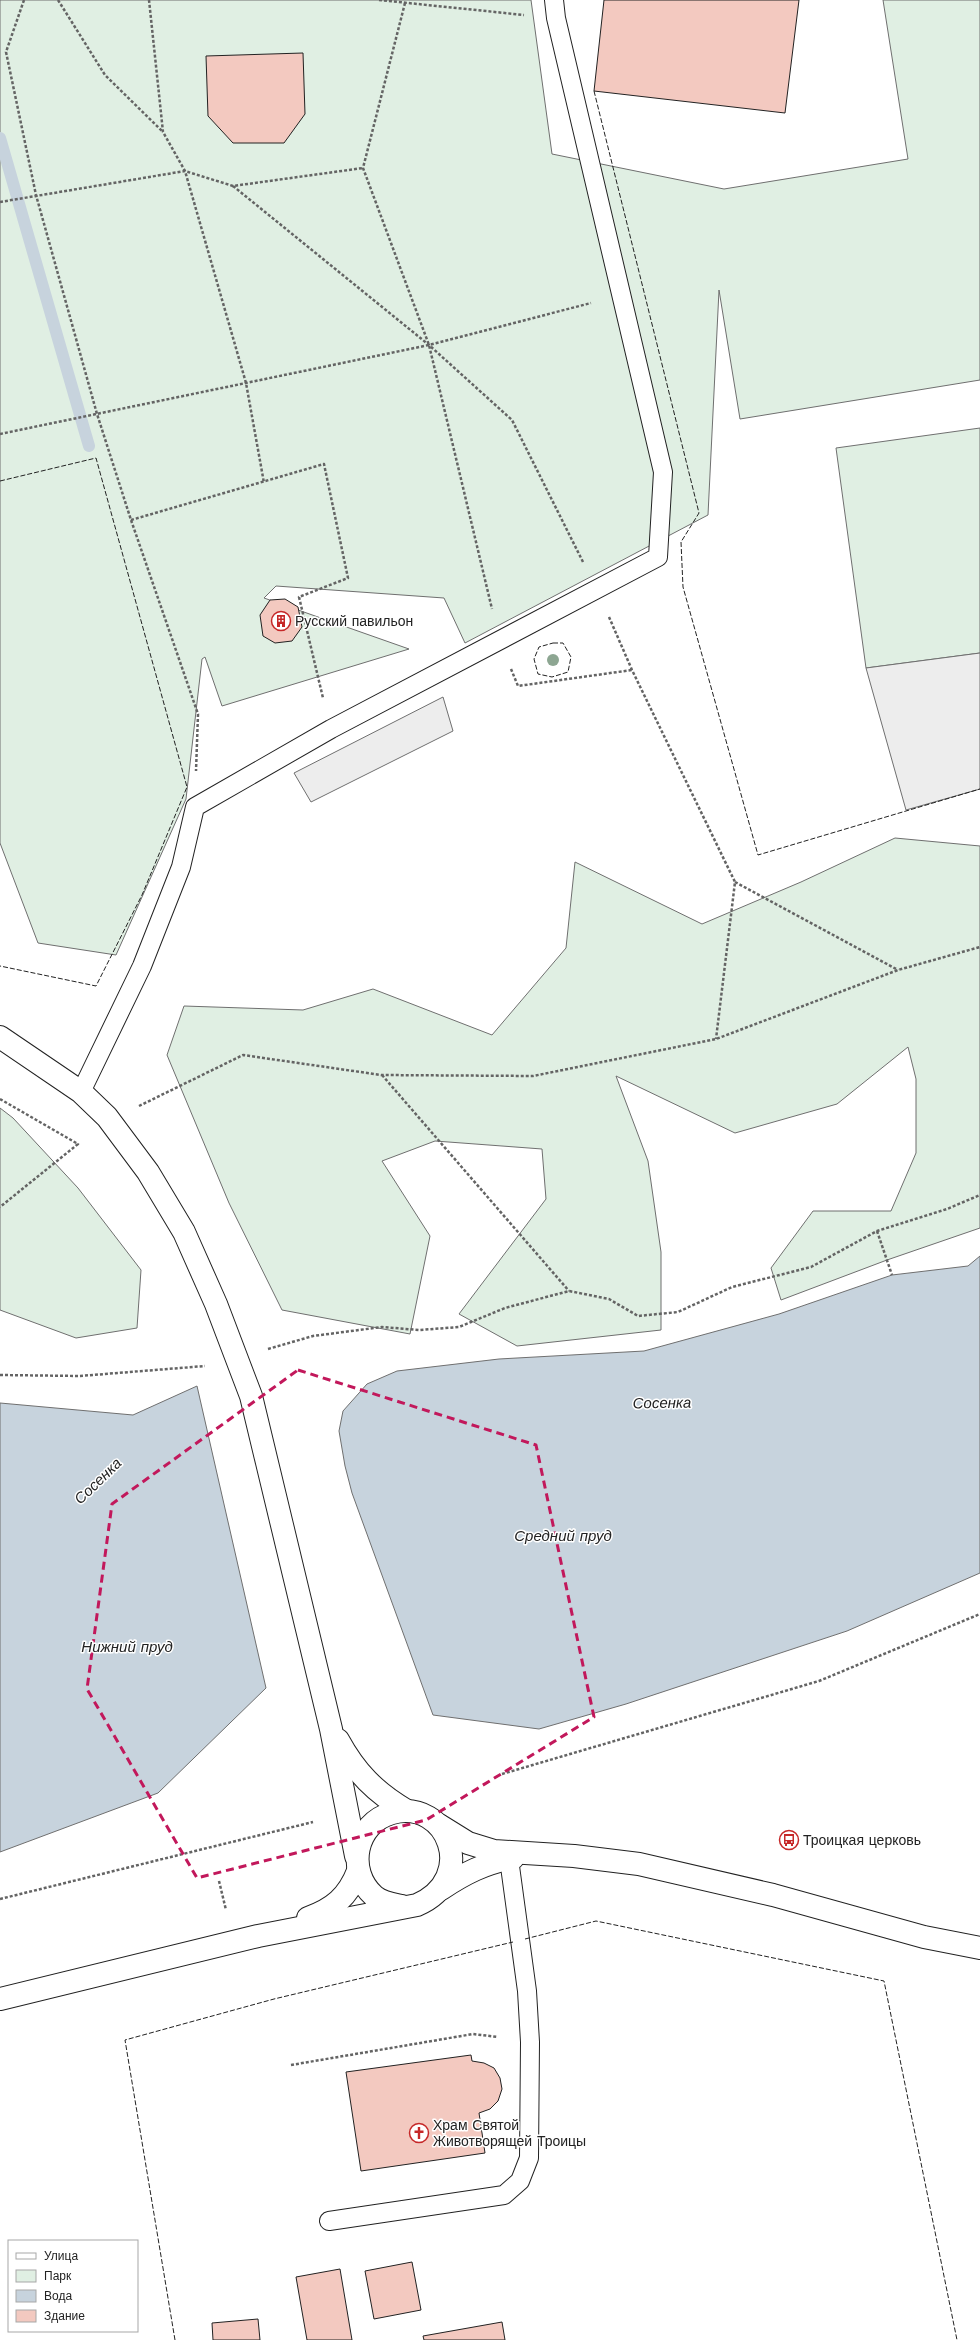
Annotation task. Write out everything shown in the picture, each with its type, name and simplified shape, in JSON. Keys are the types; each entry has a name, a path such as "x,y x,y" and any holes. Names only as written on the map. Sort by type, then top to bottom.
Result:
{"street":[{"path":"0,1037 81,1092 107,1117 148,1172 184,1232 216,1304 251,1396 331,1729 357,1864 364,1885 374,1896 387,1904 402,1906"},
{"path":"331,1729 345,1754 363,1777 382,1797 407,1812"},
{"path":"246,1940 327,1911 353,1885 360,1842 367,1829 378,1819 392,1813 407,1812 421,1814 468,1843 494,1851 530,1855 574,1856 639,1864 773,1895 924,1937 980,1948"},
{"path":"434,1822 447,1840 452,1862 449,1876 441,1889"},
{"path":"0,1999 246,1940 424,1902 466,1872 492,1862 530,1855"}],"lane":[{"path":"81,1092 142,966 181,867 196,807 331,729 499,640 598,590 658,557 663,472 556,18 554,0"},
{"path":"329,2220 504,2195 520,2181 529,2158 530,2042 527,1991 509,1859"}],"path":[{"path":"24,0 6,52 36,195 97,414 131,520 198,714 196,807"},
{"path":"58,0 105,75 163,132 185,171 246,382 264,483"},
{"path":"149,0 163,132"},
{"path":"380,0 556,18"},
{"path":"405,3 363,168 429,345 499,640 518,686 632,670"},
{"path":"233,186 363,168"},
{"path":"0,202 185,171 233,186 429,345 512,420 598,590 632,670 735,882 716,1039"},
{"path":"0,434 429,345 621,295"},
{"path":"131,520 264,483 324,464 348,578 299,596 331,729"},
{"path":"735,882 898,970"},
{"path":"139,1106 243,1055 381,1075 533,1076 716,1039 898,970 980,946"},
{"path":"381,1075 569,1291"},
{"path":"0,1099 78,1144 0,1207"},
{"path":"264,1350 313,1336 382,1327 419,1330 459,1327 505,1308 569,1291 609,1299 638,1316 678,1312 732,1287 811,1267 877,1231 947,1209 980,1194"},
{"path":"877,1231 892,1275"},
{"path":"0,1375 80,1376 209,1365"},
{"path":"502,1774 819,1681 980,1614"},
{"path":"0,1899 313,1822"},
{"path":"290,2065 473,2034 530,2042"}],"highlighted area":[{"path":"298,1370 536,1445 594,1717 426,1820 197,1878 87,1689 112,1504"}],"green space":[{"path":"0,0 531,0 552,154 724,189 908,159 883,0 980,0 980,380 740,419 719,290 708,515 465,643 444,598 276,586 264,598 409,649 222,706 205,657 202,659 186,799 116,955 38,943 0,843"},
{"path":"980,428 980,653 866,668 836,448"},
{"path":"895,838 980,846 980,1228 887,1260 781,1300 771,1268 813,1211 891,1211 916,1153 916,1079 908,1047 837,1104 735,1133 616,1076 648,1161 661,1252 661,1330 517,1346 459,1314 546,1199 542,1149 435,1141 382,1161 430,1236 410,1334 282,1310 229,1203 167,1055 184,1006 303,1010 373,989 492,1035 566,948 575,862 702,924 801,882"},
{"path":"0,1108 13,1118 78,1188 141,1270 137,1328 76,1338 0,1310"}],"shaded area":[{"path":"980,653 980,789 906,810 866,668"},
{"path":"443,697 453,731 311,802 294,773"}],"water":[{"name":"Средний пруд","path":"980,1256 980,1573 847,1631 626,1704 539,1729 433,1715 352,1493 345,1466 339,1431 343,1411 367,1384 397,1371 499,1359 644,1351 779,1314 892,1275 968,1266"},
{"name":"Нижний пруд","path":"197,1386 266,1688 158,1793 0,1852 0,1403 133,1415"}],"building":[{"path":"604,0 799,0 785,113 594,91"},
{"path":"303,53 305,114 284,143 233,143 208,116 206,56"},
{"name":"Русский павильон","path":"285,599 298,607 302,627 292,641 275,643 263,636 260,615 270,600"},
{"name":"Храм Святой Животворящей Троицы","path":"471,2055 472,2061 484,2063 494,2068 500,2078 502,2089 498,2101 490,2109 479,2113 485,2153 361,2171 346,2072"},
{"path":"412,2262 421,2310 374,2319 365,2271"},
{"path":"340,2269 352,2340 307,2340 296,2277"},
{"path":"258,2319 260,2340 213,2340 212,2323"},
{"path":"502,2322 505,2340 424,2340 423,2336"}],"waterway":[{"path":"0,138 89,446"}],"fence":[{"path":"594,91 699,513 681,542 683,587 758,855 980,789"},
{"path":"0,481 96,458 187,787 142,895 96,986 0,966"},
{"path":"553,643 563,643 571,657 568,672 552,677 538,674 534,659 539,647 553,643"},
{"path":"525,1939 596,1921 884,1981 957,2340"},
{"path":"175,2340 125,2040 274,1999 513,1942"}],"place":[{"name":"Русский павильон","path":"281,621"},
{"name":"Троицкая церковь","path":"789,1840"},
{"name":"Храм Святой Животворящей Троицы","path":"419,2133"}],"water label":[{"name":"Сосенка","path":"662,1403"},
{"name":"Сосенка","path":"98,1481"}]}
